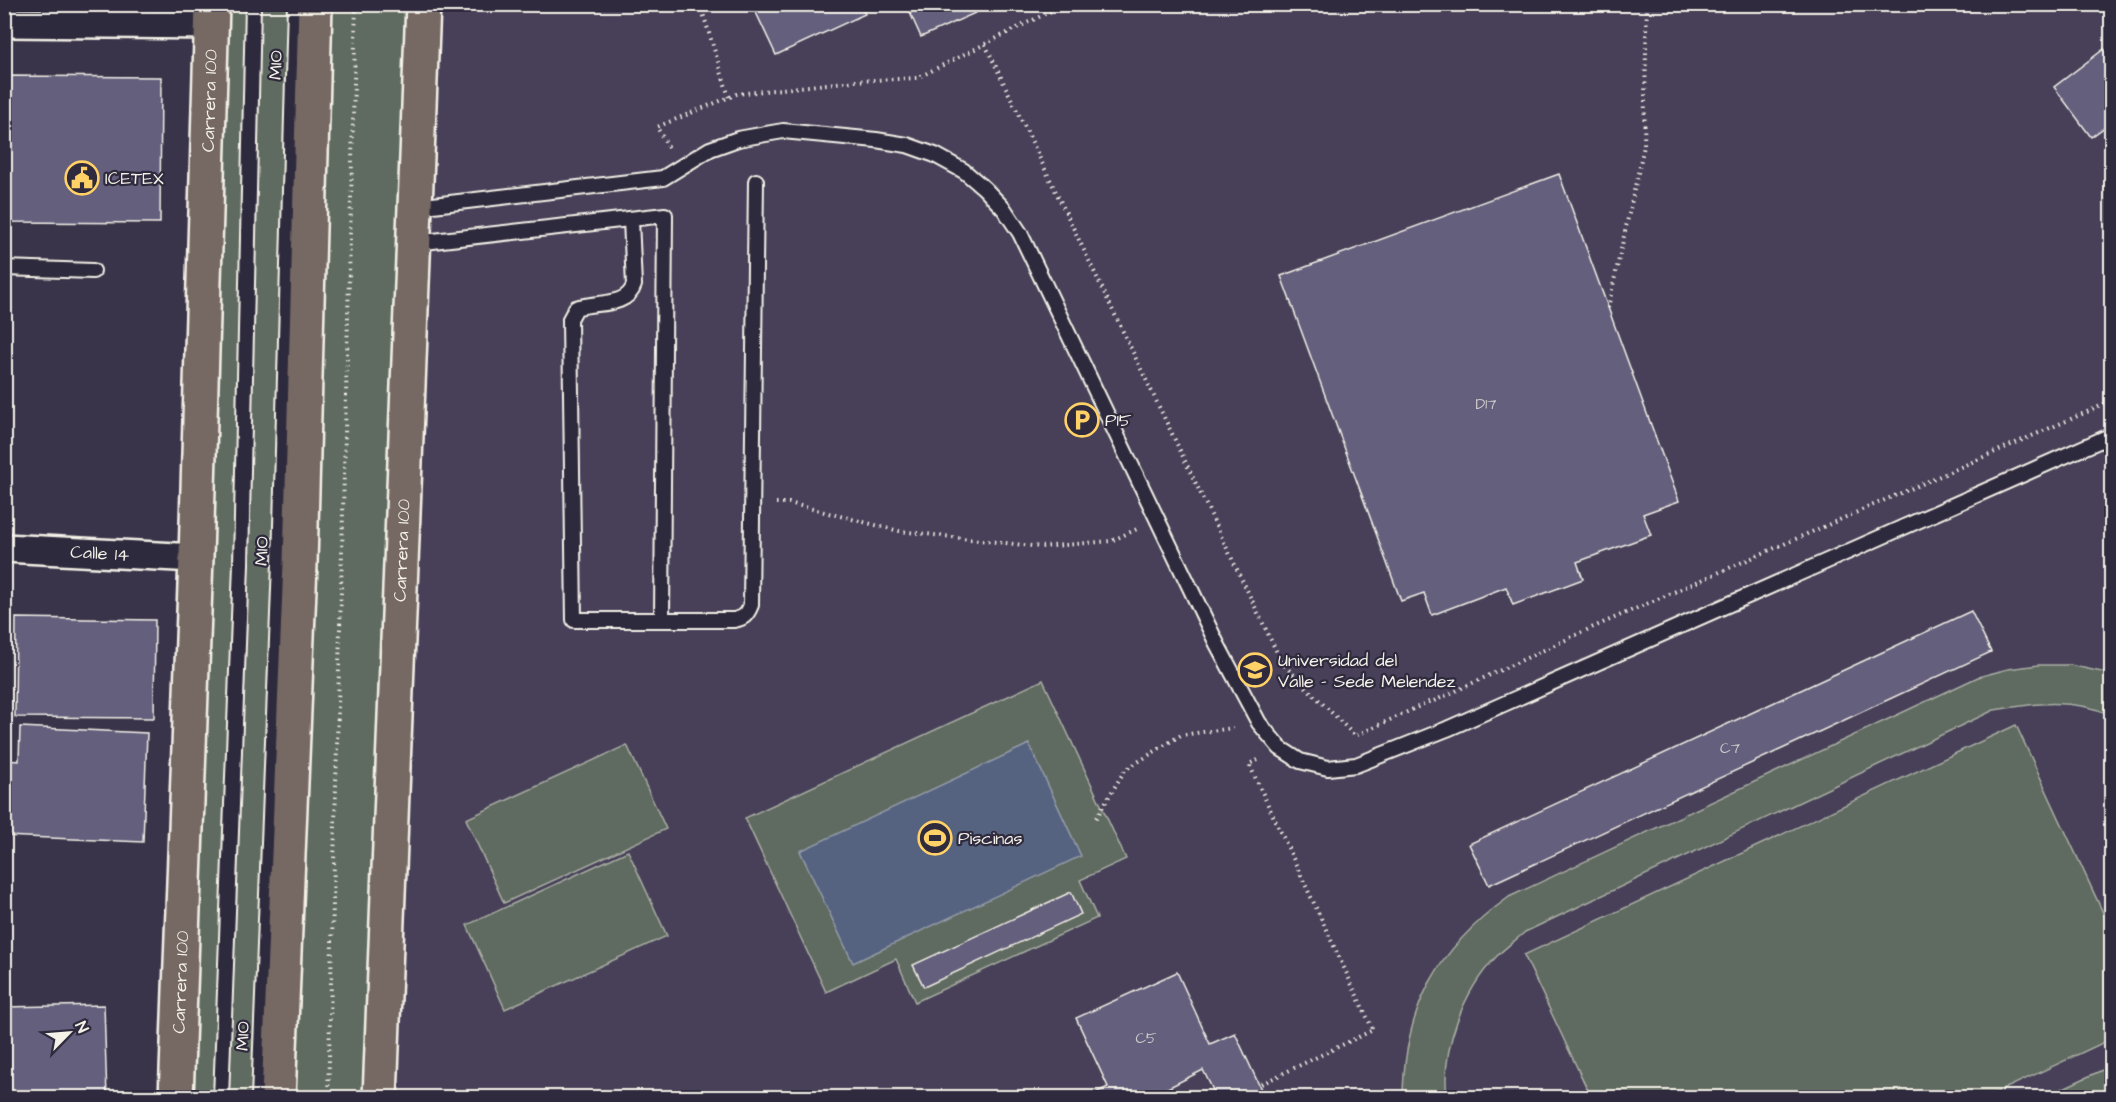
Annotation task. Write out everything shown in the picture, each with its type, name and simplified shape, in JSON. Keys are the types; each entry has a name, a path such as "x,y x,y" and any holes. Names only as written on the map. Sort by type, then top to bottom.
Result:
{"main road":[{"path":"278,1098 300,552 315,4"},
{"name":"Carrera 100","path":"380,1098 423,4"},
{"name":"Carrera 100","path":"176,1098 196,558 212,15"}],"street":[{"path":"4,23 212,15"},
{"name":"Calle 14","path":"4,548 196,558"}],"lane":[{"name":"MIO","path":"221,1098 241,564 253,4"},
{"name":"MIO","path":"259,1098 280,563 295,4"},
{"path":"416,207 663,177 710,149 738,139 783,131 907,145 935,155 964,171 1004,209 1020,233 1217,644 1259,723 1280,748 1300,761 1328,768 1356,765 1447,729 2112,435"},
{"path":"631,220 634,285 632,293 619,301 576,308 570,319 574,620 734,620 743,618 748,614 751,605 756,181"},
{"path":"415,243 665,215 662,620"},
{"path":"4,268 93,271"}],"path":[{"path":"328,1098 356,4"},
{"path":"700,4 729,97"},
{"path":"1608,308 1644,146 1647,4"},
{"path":"679,166 657,127 737,94 854,81 917,78 1060,5"},
{"path":"985,44 1282,663 1355,736 1589,629 2112,401"},
{"path":"752,502 789,503 899,531 1041,547 1111,541 1157,519"},
{"path":"1433,700 1447,729"},
{"path":"1096,818 1125,770 1181,735 1239,728 1280,748"},
{"path":"1259,1085 1373,1030 1249,764 1280,748"}],"shaded area":[{"name":"Universidad del Valle - Sede Melendez","path":"423,5 2111,5 2111,1097 380,1098"}],"green space":[{"path":"212,5 423,5 380,1097 176,1098"},
{"path":"2039,665 2070,665 2111,674 2111,715 2068,704 2024,705 1994,710 1525,932 1500,953 1485,970 1465,1003 1451,1041 1446,1079 1447,1097 1403,1097 1410,1036 1418,1008 1429,983 1462,938 1509,897 1978,677 2008,669"},
{"name":"Piscinas","path":"1043,680 1126,859 1080,880 1097,918 915,1002 896,959 826,992 745,818"},
{"path":"2016,725 2111,930 2111,1039 1987,1097 1591,1097 1524,955"},
{"path":"627,745 666,829 504,903 466,819"},
{"path":"628,851 667,936 505,1009 467,925"},
{"path":"2111,1066 2111,1097 2044,1097"}],"water":[{"path":"1029,744 1081,856 853,963 800,851"}],"building":[{"path":"752,4 860,4 865,14 776,55"},
{"path":"906,4 979,4 982,10 921,37"},
{"path":"2104,49 2112,59 2112,122 2091,137 2054,87"},
{"path":"4,76 161,77 160,223 4,222"},
{"path":"1559,174 1679,501 1643,514 1651,535 1577,562 1583,579 1513,605 1506,587 1432,615 1424,593 1401,601 1281,276"},
{"path":"1971,611 1991,652 1489,885 1469,844"},
{"path":"16,618 155,620 154,718 15,717"},
{"path":"20,727 147,733 143,842 4,836 4,760 19,761"},
{"path":"1071,892 1081,914 924,987 913,965"},
{"path":"1177,972 1210,1044 1235,1033 1265,1098 1217,1098 1203,1070 1148,1098 1085,1098 1108,1087 1076,1018"},
{"path":"104,1005 107,1098 4,1098 4,1007"}],"place":[{"name":"ICETEX","path":"82,178"},
{"name":"P15","path":"1082,420"},
{"name":"Universidad del Valle - Sede Melendez","path":"1255,670"},
{"name":"Piscinas","path":"935,838"}]}
